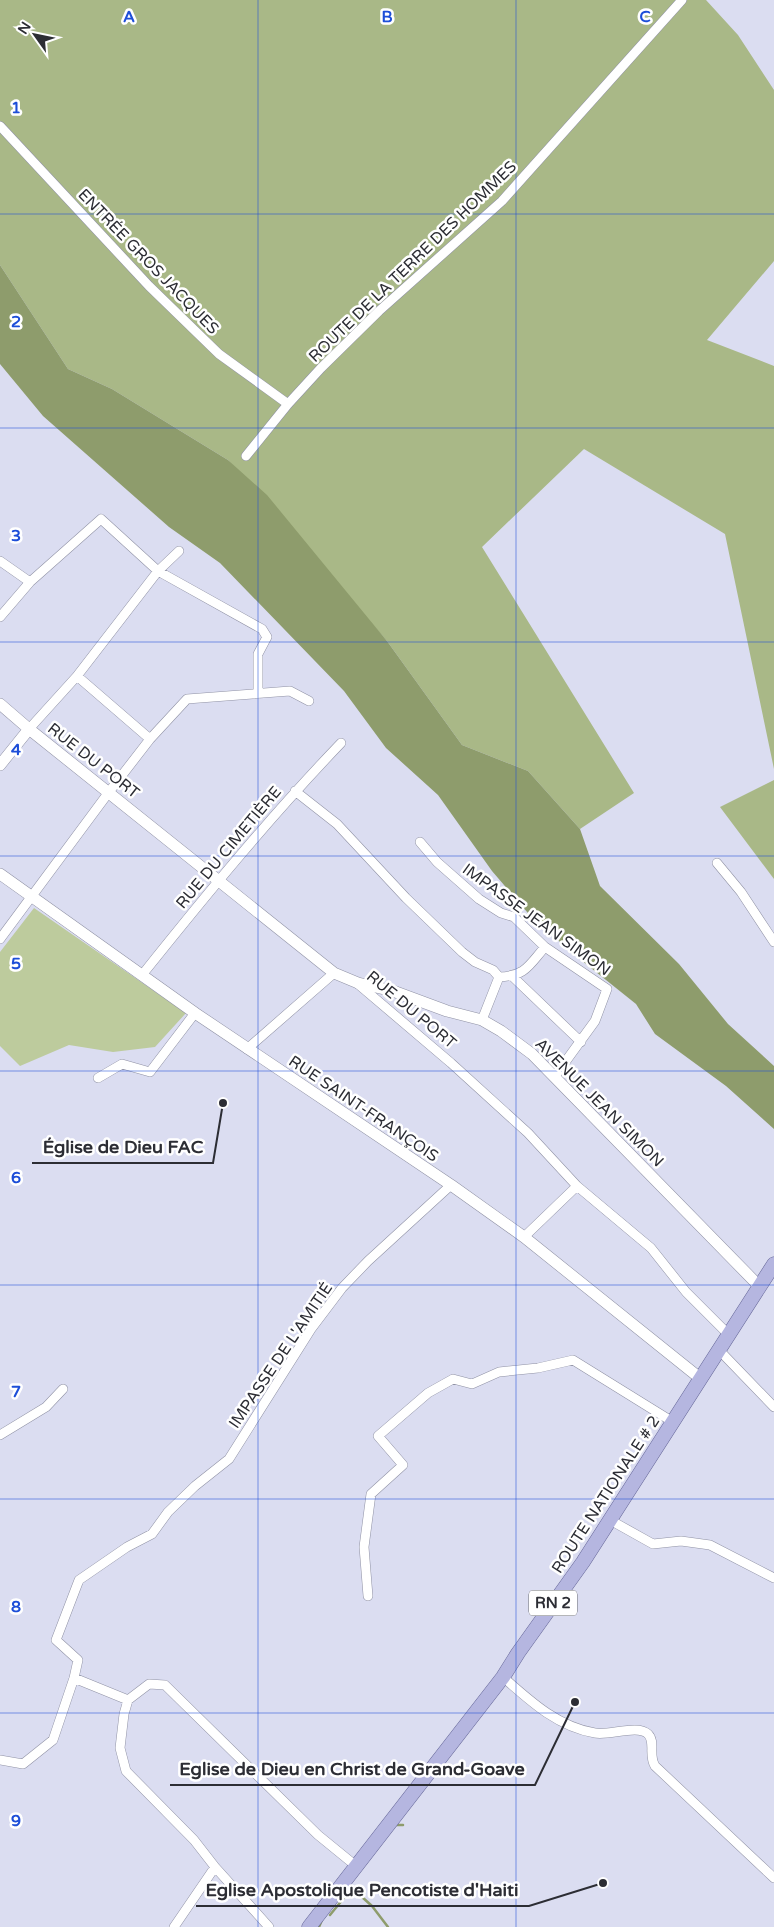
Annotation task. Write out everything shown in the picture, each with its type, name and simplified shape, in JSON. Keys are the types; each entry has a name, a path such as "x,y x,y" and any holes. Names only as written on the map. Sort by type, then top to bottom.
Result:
{"main road":[{"name":"ROUTE NATIONALE # 2","path":"310,1927 503,1678 518,1652 583,1562 774,1264"}],"street":[{"name":"ROUTE DE LA TERRE DES HOMMES","path":"246,456 288,404 379,311 502,201 682,0"},
{"name":"ENTRÉE GROS JACQUES","path":"0,126 156,293 219,354 288,404"},
{"path":"0,617 30,582 101,519 158,571 262,630 267,636 258,654 258,694"},
{"path":"0,765 29,729 77,676 158,571 179,550"},
{"path":"0,561 30,582"},
{"path":"77,676 150,739"},
{"path":"0,940 30,896 150,739 187,699 290,692 309,701"},
{"name":"RUE DU PORT","path":"0,704 334,973 358,983 451,1063 521,1127 577,1186 652,1248 686,1292 729,1335"},
{"name":"RUE DU CIMETIÈRE","path":"142,975 219,880 295,791 341,742"},
{"path":"295,791 337,824 412,905 462,952 475,962 493,970 499,977"},
{"name":"IMPASSE JEAN SIMON","path":"420,842 437,862 479,899 514,917 545,947 607,989 595,1021 555,1076"},
{"path":"717,863 729,876 774,942"},
{"name":"RUE SAINT-FRANÇOIS","path":"0,874 247,1049 451,1185 524,1238 701,1379"},
{"path":"499,977 512,976 523,972 545,947"},
{"path":"247,1049 334,973"},
{"path":"512,976 581,1042"},
{"path":"482,1020 499,977"},
{"name":"AVENUE JEAN SIMON","path":"358,983 393,991 446,1011 482,1020 501,1031 532,1054 759,1286"},
{"path":"98,1078 122,1064 150,1072 195,1013"},
{"name":"IMPASSE DE L'AMITIÉ","path":"74,1678 78,1660 56,1640 79,1580 126,1548 152,1534 168,1512 195,1486 229,1459 307,1336 342,1288 368,1260 451,1185"},
{"path":"524,1238 577,1186"},
{"path":"719,1350 774,1407"},
{"path":"368,1596 364,1547 371,1494 403,1465 378,1436 428,1393 453,1379 472,1384 499,1372 538,1368 573,1360 673,1422"},
{"path":"0,1434 46,1407 63,1388"},
{"path":"610,1520 653,1544 681,1541 710,1545 774,1578"},
{"path":"0,1760 23,1764 53,1740 74,1678 128,1700"},
{"path":"503,1678 540,1710 577,1728 596,1734 639,1729 647,1733 652,1740 651,1757 655,1766 774,1878"},
{"path":"269,1927 215,1867 194,1840 126,1771 120,1748 124,1714 128,1700 149,1684 165,1685 318,1835 356,1866"},
{"path":"174,1927 215,1867"}],"shaded area":[{"path":"0,0 706,0 738,35 774,90 774,261 707,340 774,366 774,769 725,534 584,449 482,547 634,793 580,829 528,771 462,745 387,641 228,460 112,389 68,369 0,265"},
{"path":"0,265 68,369 112,389 228,460 267,495 387,641 462,745 528,771 580,829 600,886 679,964 728,1024 774,1066 774,1129 726,1086 655,1034 636,1004 533,919 492,871 438,795 386,748 344,691 220,563 169,527 43,416 0,364"},
{"path":"774,780 774,879 720,807"},
{"path":"34,908 186,1013 155,1047 113,1052 69,1045 20,1066 0,1046 0,952"}],"waterway":[{"path":"395,1825 403,1825"},
{"path":"330,1915 352,1888 372,1906 388,1927"},
{"path":"319,1927 322,1920"}],"place":[{"name":"Église de Dieu FAC","path":"223,1103"},
{"name":"Eglise de Dieu en Christ de Grand-Goave","path":"575,1702"},
{"name":"Eglise Apostolique Pencotiste d'Haiti","path":"603,1883"}]}
